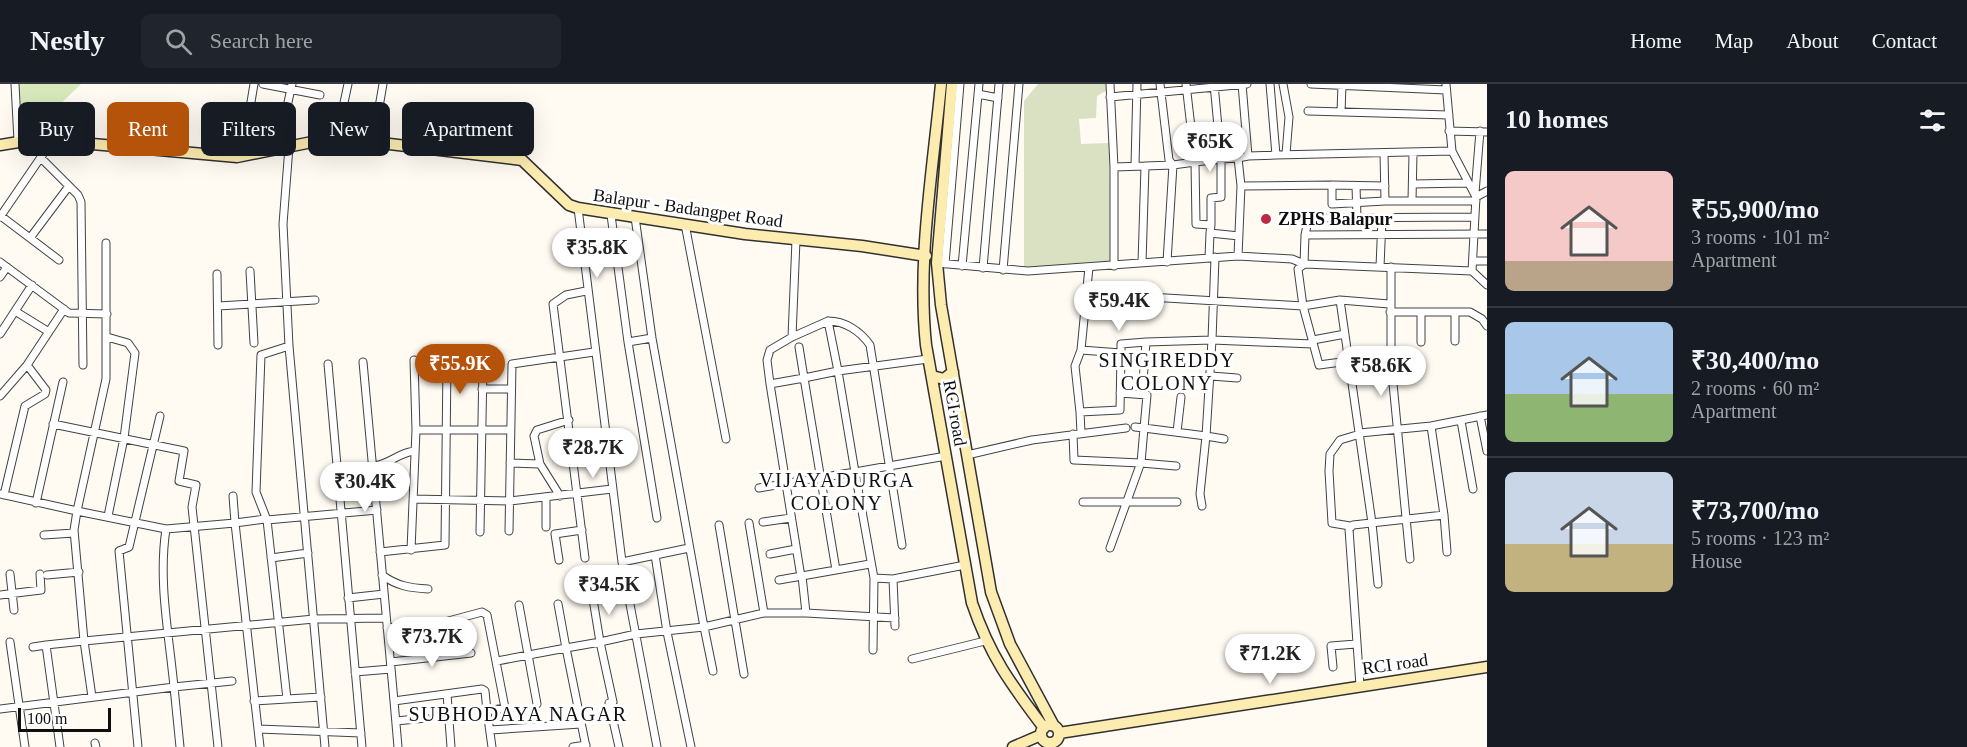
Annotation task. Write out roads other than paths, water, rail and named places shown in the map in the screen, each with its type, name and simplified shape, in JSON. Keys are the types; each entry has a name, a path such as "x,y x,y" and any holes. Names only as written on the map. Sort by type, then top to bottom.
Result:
{"main road":[{"name":"RCI road","path":"941,84 926,256 923,322 928,359 972,603 985,641 1013,688 1047,735"},
{"path":"952,84 941,263 955,386 991,592 1023,671 1042,700 1047,735"},
{"name":"Balapur - Badangpet Road","path":"0,145 18,141"},
{"name":"Balapur - Badangpet Road","path":"390,144 522,160 568,205 578,208 796,240 862,246 926,256"},
{"name":"Balapur - Badangpet Road","path":"95,145 201,155"},
{"name":"Balapur - Badangpet Road","path":"211,156 242,156"},
{"path":"932,376 944,379 953,372"},
{"path":"934,388 939,382 946,381 955,386"},
{"name":"RCI road","path":"1012,747 1047,735 1487,667"}],"street":[{"path":"15,84 18,141"},
{"path":"251,102 254,84"},
{"path":"263,84 292,86 320,95"},
{"path":"344,102 348,84"},
{"path":"380,102 383,84"},
{"path":"960,84 941,263 1003,270 1114,266 1238,256 1292,259 1304,264 1472,271 1487,285"},
{"path":"962,266 979,84"},
{"path":"983,268 999,84"},
{"path":"1003,270 1019,84"},
{"path":"1110,84 1114,167 1114,266"},
{"path":"1135,166 1137,84"},
{"path":"1160,84 1169,160 1173,165 1167,262"},
{"path":"1242,84 1248,156"},
{"path":"1110,97 1160,93 1187,87 1247,84"},
{"path":"1270,84 1276,154"},
{"path":"1283,84 1289,117 1286,154"},
{"path":"1311,84 1446,87 1452,151 1476,197"},
{"path":"1202,506 1200,495 1216,301 1210,233 1211,198 1221,196 1221,159 1214,85"},
{"path":"1341,112 1344,85"},
{"path":"290,102 292,86"},
{"path":"1187,87 1195,162 1196,224 1210,225"},
{"path":"978,94 998,98"},
{"path":"1308,111 1449,115"},
{"path":"1449,130 1484,132 1476,197 1472,271"},
{"path":"1114,167 1173,165 1276,154 1452,151"},
{"path":"1384,153 1385,201"},
{"path":"1412,201 1413,153"},
{"path":"284,156 283,224 289,346 325,747"},
{"path":"59,260 0,217 41,158 78,195 83,214 83,365"},
{"path":"1238,158 1240,186 1238,256"},
{"path":"1142,263 1145,166"},
{"path":"1413,184 1468,183"},
{"path":"1332,185 1332,204 1476,197 1487,191"},
{"path":"30,238 69,186"},
{"path":"1240,186 1385,186"},
{"path":"1356,186 1357,218"},
{"path":"578,208 586,291 622,562 657,747"},
{"path":"610,214 657,518"},
{"path":"635,217 652,338 713,671"},
{"path":"1391,363 1318,365 1303,306 1298,269 1304,264 1308,221 1312,218 1475,217"},
{"path":"1380,267 1382,219"},
{"path":"685,224 726,439"},
{"path":"1210,233 1239,236"},
{"path":"1305,235 1487,234"},
{"path":"792,337 796,240"},
{"path":"92,697 84,641 74,533 106,379 106,243"},
{"path":"1473,261 1487,261"},
{"path":"0,262 69,313 107,314"},
{"path":"0,277 7,267"},
{"path":"1089,267 1081,351 1075,366 1080,412 1074,460 1176,465"},
{"path":"1391,267 1391,363 1410,560"},
{"path":"250,271 254,344"},
{"path":"217,274 218,345"},
{"path":"0,334 32,285"},
{"path":"585,558 553,304 566,295 586,291"},
{"path":"1149,297 1303,306 1340,300 1421,312 1470,312 1482,319 1487,326"},
{"path":"218,306 315,300"},
{"path":"1340,300 1372,523 1378,584"},
{"path":"0,396 27,365 64,309"},
{"path":"15,311 49,332"},
{"path":"1421,312 1421,342"},
{"path":"1455,312 1455,341"},
{"path":"828,321 874,578 873,650"},
{"path":"806,613 767,360 770,350 828,321 846,324 865,338 870,345 902,545"},
{"path":"1080,412 1120,410 1121,344 1212,340 1313,342 1345,334"},
{"path":"106,337 128,343 135,353 124,438 108,516"},
{"path":"628,342 652,338"},
{"path":"1143,394 1146,342"},
{"path":"287,699 266,519 256,492 261,355 289,346"},
{"path":"799,347 836,570"},
{"path":"1081,351 1121,353"},
{"path":"509,531 512,364 594,352"},
{"path":"770,384 838,371 928,359"},
{"path":"411,550 416,430 414,360"},
{"path":"380,552 444,547 447,361"},
{"path":"363,362 398,747"},
{"path":"328,364 362,747"},
{"path":"27,365 46,390 60,394"},
{"path":"480,532 480,431 483,365"},
{"path":"1211,376 1237,378"},
{"path":"36,503 63,382"},
{"path":"482,389 510,389"},
{"path":"46,390 45,394 25,406 2,494 166,529 377,510"},
{"path":"1110,548 1124,504 1141,463 1147,395 1120,393"},
{"path":"1177,432 1181,397"},
{"path":"1444,515 1350,526 1332,523 1329,471 1335,445 1340,440 1360,434 1431,426 1483,415 1487,451"},
{"path":"138,747 119,551 129,547 137,524 160,416"},
{"path":"560,496 540,464 534,436 537,430 569,420"},
{"path":"1461,421 1473,489"},
{"path":"53,424 184,451 179,481 196,484 192,507 218,747"},
{"path":"1431,426 1447,552"},
{"path":"1135,427 1224,439"},
{"path":"967,455 1077,433 1126,428"},
{"path":"416,430 510,430"},
{"path":"374,466 387,465 401,452 414,451"},
{"path":"759,488 946,456"},
{"path":"510,464 540,464"},
{"path":"413,499 510,501 612,489"},
{"path":"233,496 260,747"},
{"path":"546,498 546,527"},
{"path":"1083,502 1124,504 1177,502"},
{"path":"763,522 791,518"},
{"path":"749,523 764,613"},
{"path":"719,525 744,674"},
{"path":"1350,526 1360,686"},
{"path":"166,529 161,560 180,747"},
{"path":"560,560 555,534 582,530"},
{"path":"44,535 74,533"},
{"path":"622,562 689,548"},
{"path":"770,554 796,549"},
{"path":"271,558 308,553"},
{"path":"655,555 667,632 691,747"},
{"path":"779,580 870,564"},
{"path":"874,578 893,579 965,565"},
{"path":"0,595 41,590 43,575 79,572"},
{"path":"10,574 14,610"},
{"path":"382,575 400,586 428,589"},
{"path":"893,579 895,626"},
{"path":"592,593 613,702 609,703 619,747"},
{"path":"348,598 384,594"},
{"path":"558,604 586,746 573,747"},
{"path":"519,605 530,655 537,704"},
{"path":"387,628 441,623 482,612 488,615 505,708 487,711"},
{"path":"497,661 636,634 704,627 764,613 874,615 895,618"},
{"path":"33,647 314,619 351,621 386,618"},
{"path":"912,659 985,641"},
{"path":"10,642 21,706 25,747"},
{"path":"1333,667 1331,646 1356,644"},
{"path":"46,645 60,747"},
{"path":"355,672 471,653"},
{"path":"0,709 54,700 232,681"},
{"path":"394,701 483,689 492,747"},
{"path":"447,694 451,747"},
{"path":"254,701 321,698"},
{"path":"396,721 426,718"},
{"path":"489,730 581,724"},
{"path":"258,729 361,733"}],"place":[{"name":"ZPHS Balapur","path":"1266,219"}],"district":[{"name":"SINGIREDDY COLONY","path":"1167,372"},
{"name":"VIJAYADURGA COLONY","path":"837,492"},
{"name":"SUBHODAYA NAGAR","path":"518,714"}]}
